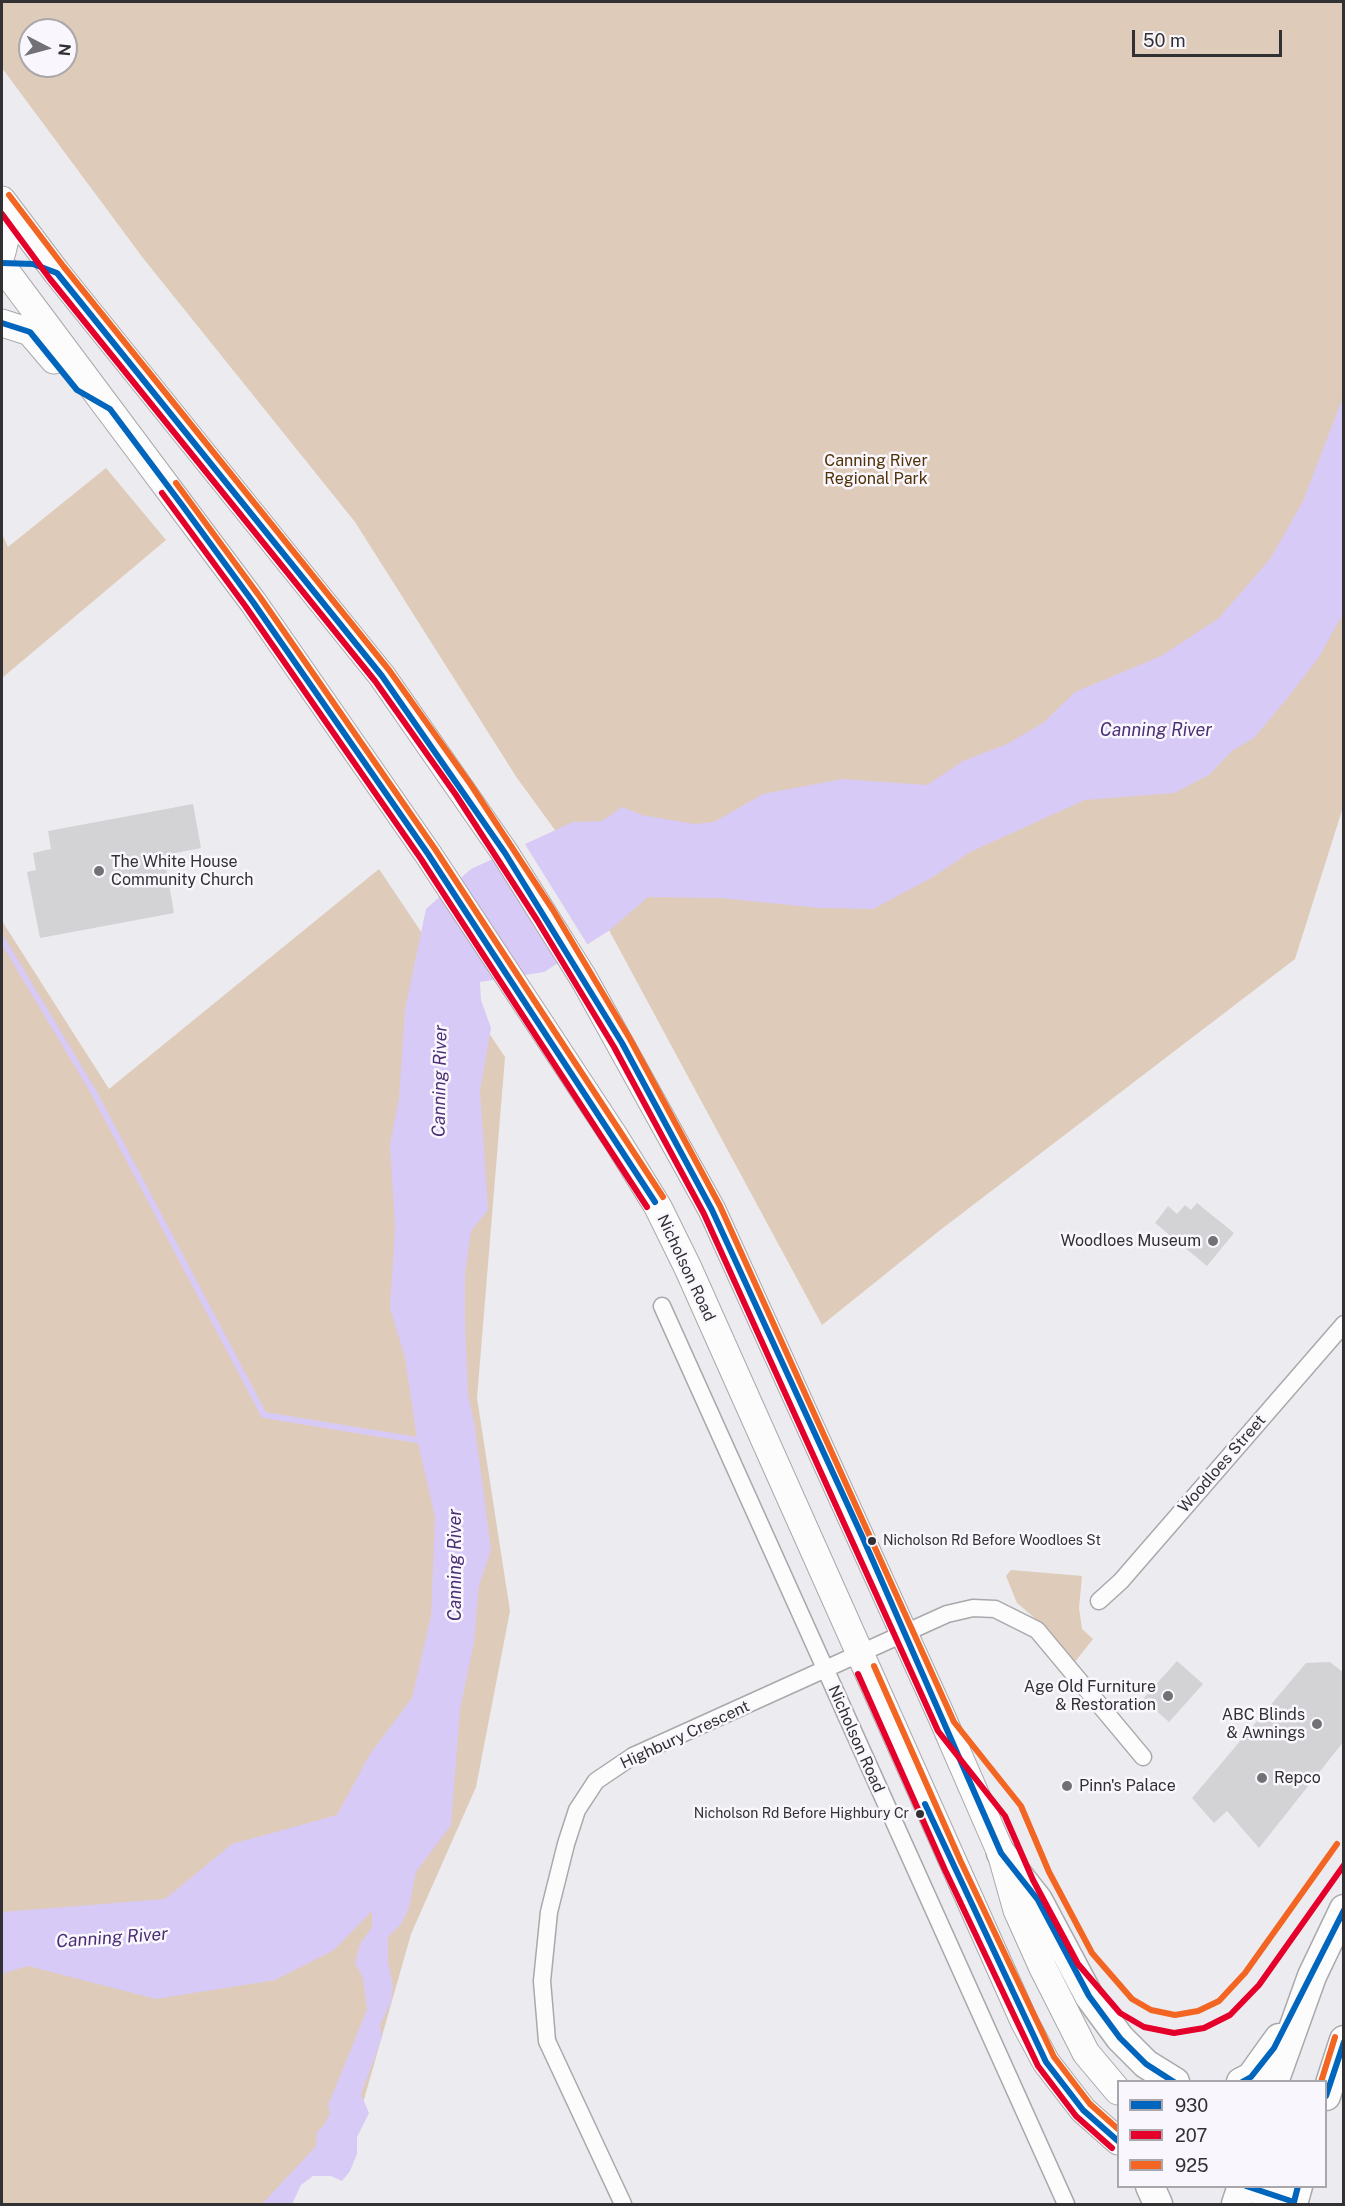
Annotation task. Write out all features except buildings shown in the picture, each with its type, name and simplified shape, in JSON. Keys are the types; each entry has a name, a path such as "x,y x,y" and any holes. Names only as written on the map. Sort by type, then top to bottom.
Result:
{"highway":[{"path":"1001,1853 1038,1900 1089,1996 1119,2038 1146,2064 1172,2080"},
{"path":"1246,2080 1251,2077 1274,2048 1344,1909"},
{"path":"1275,2080 1312,1976"},
{"path":"1327,2093 1344,2040"},
{"path":"1150,2188 1158,2205"},
{"path":"1236,2205 1243,2188"}],"main road":[{"path":"2,252 6,207"},
{"path":"6,207 382,676 463,790 539,906 622,1043 712,1210 905,1634 1001,1853 1017,1910 1070,2026 1086,2053 1117,2089"},
{"path":"2,264 33,264 57,273"},
{"name":"Nicholson Road","path":"2,264 253,602 428,854 616,1139 668,1227 953,1866 1046,2062 1083,2110 1117,2139"},
{"path":"2,323 30,332 77,390 110,409"},
{"path":"1248,2188 1295,2198"}],"street":[{"name":"Nicholson Road","path":"662,1306 1066,2205"},
{"name":"Woodloes Street","path":"1100,1601 1121,1581 1344,1324"},
{"path":"859,1654 947,1614 973,1608 995,1609 1036,1630 1143,1757"},
{"name":"Highbury Crescent","path":"622,2205 547,2042 542,1981 549,1912 577,1810 596,1780 633,1756 859,1654"}],"green space":[{"name":"Canning River Regional Park","path":"2,2 1343,2 1344,804 1295,959 939,1231 822,1325 555,830 517,778 355,522 143,258 2,68"},
{"path":"106,468 166,540 2,678 2,534 8,547"},
{"path":"379,869 505,1057 477,1398 510,1611 476,1787 411,1934 363,2103 270,2204 2,2204 2,921 109,1089"},
{"path":"1011,1570 1082,1576 1079,1608 1082,1629 1093,1639 1074,1663 1048,1629 1017,1603 1006,1576"}],"water":[{"name":"Canning River","path":"1343,397 1343,614 1319,657 1286,700 1254,738 1232,751 1209,775 1174,793 1085,800 970,852 933,877 873,909 820,908 720,898 648,897 610,930 544,972 480,982 481,1000 491,1028 480,1091 488,1210 471,1231 465,1274 465,1325 468,1394 475,1427 491,1550 479,1586 474,1642 460,1710 451,1825 416,1872 409,1908 401,1924 388,1937 388,1962 393,1986 391,2002 380,2025 382,2037 361,2094 369,2113 357,2137 357,2154 350,2171 342,2181 331,2176 313,2176 301,2185 292,2204 262,2204 316,2146 317,2132 324,2125 330,2113 328,2105 367,2010 363,1978 355,1963 360,1944 372,1927 372,1911 334,1950 275,1980 156,1999 28,1966 2,1974 2,1912 165,1899 232,1844 337,1815 370,1754 412,1698 431,1616 435,1517 417,1439 405,1358 390,1308 395,1228 390,1144 399,1099 405,1009 426,909 471,869 573,822 602,821 622,807 642,815 694,824 714,822 763,794 842,779 927,785 963,761 1007,744 1043,723 1075,692 1161,656 1219,618 1270,559 1303,501"}],"pier":[{"path":"523,841 589,947 560,965 492,856"}],"waterway":[{"path":"2,939 93,1091 264,1415 423,1441"}],"transit line":[{"name":"925","path":"9,195 64,267 389,670 471,785 553,910 630,1039 720,1206 954,1722 1021,1806 1049,1872 1092,1953 1132,1999 1151,2010 1175,2015 1198,2011 1219,2001 1245,1973 1337,1844"},
{"name":"207","path":"2,214 50,279 375,681 456,795 537,920 614,1047 704,1214 938,1731 1005,1816 1033,1880 1078,1964 1120,2013 1144,2027 1174,2033 1204,2028 1230,2015 1259,1985 1344,1865"},
{"name":"930","path":"2,263 33,264 57,273 382,676 505,853 622,1043 712,1210 862,1536 1001,1853 1038,1900 1089,1996 1120,2038 1146,2064 1171,2080"},
{"name":"930","path":"2,323 30,332 77,390 110,409 182,505 253,602 428,854 655,1202"},
{"name":"925","path":"176,483 260,597 435,849 663,1197"},
{"name":"207","path":"162,493 246,607 421,859 647,1207"},
{"name":"925","path":"874,1666 961,1862 1054,2057 1090,2104 1117,2128"},
{"name":"207","path":"858,1674 945,1870 1038,2066 1076,2116 1112,2148"},
{"name":"930","path":"925,1804 1046,2062 1083,2110 1117,2140"},
{"name":"930","path":"1246,2080 1251,2077 1274,2048 1344,1910"},
{"name":"925","path":"1322,2080 1335,2037"},
{"name":"930","path":"1327,2093 1344,2042"},
{"name":"930","path":"1252,2188 1294,2202 1298,2188"}],"place":[{"name":"The White House Community Church","path":"99,871"},
{"name":"Woodloes Museum","path":"1213,1241"},
{"name":"Nicholson Rd Before Woodloes St","path":"872,1541"},
{"name":"Age Old Furniture & Restoration","path":"1168,1696"},
{"name":"ABC Blinds & Awnings","path":"1317,1724"},
{"name":"Repco","path":"1262,1778"},
{"name":"Pinn's Palace","path":"1067,1786"},
{"name":"Nicholson Rd Before Highbury Cr","path":"920,1814"}]}
